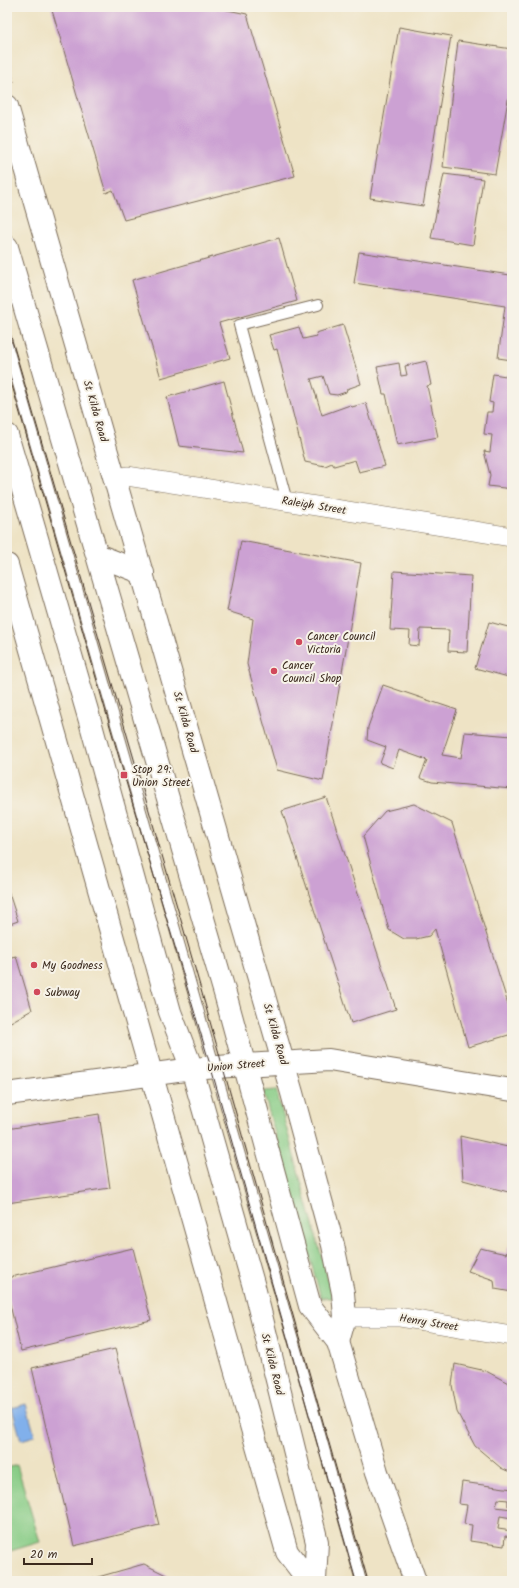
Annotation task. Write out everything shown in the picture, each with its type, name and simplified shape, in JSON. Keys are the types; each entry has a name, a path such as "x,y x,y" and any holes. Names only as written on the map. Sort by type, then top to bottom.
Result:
{"main road":[{"name":"St Kilda Road","path":"7,106 284,1062 333,1245 343,1293 345,1317 338,1342"},
{"path":"7,247 226,997 310,1306 338,1342 377,1472 415,1581"},
{"name":"St Kilda Road","path":"7,435 90,721 170,1012 192,1069 254,1287 317,1542 316,1581"},
{"path":"97,555 143,573"},
{"path":"7,565 287,1552 309,1581"},
{"name":"Union Street","path":"7,1094 153,1076 192,1069 244,1064 329,1060 512,1090"}],"street":[{"name":"Raleigh Street","path":"115,478 127,476 512,537"},
{"name":"Henry Street","path":"345,1317 399,1317 512,1336"}],"lane":[{"path":"287,501 239,325 318,305"},
{"path":"7,345 217,1067 311,1398 361,1581"}],"green space":[{"path":"276,1090 333,1298 321,1298 263,1091"},
{"path":"17,1465 40,1542 7,1552 7,1468"}],"water":[{"path":"26,1404 35,1436 21,1440 12,1408"}],"building":[{"path":"51,7 213,7 247,14 295,176 124,220 113,190 106,193"},
{"path":"399,27 451,36 423,206 370,198"},
{"path":"458,41 512,49 512,77 495,174 443,167"},
{"path":"512,131 512,143 509,142"},
{"path":"444,174 483,179 473,245 431,238"},
{"path":"279,238 297,301 219,323 230,358 161,378 132,280"},
{"path":"359,252 510,275 512,266 512,360 498,358 505,306 354,283"},
{"path":"343,325 361,384 347,389 346,392 337,395 329,394 323,376 311,379 322,415 350,405 352,407 366,403 385,466 359,472 355,460 334,466 332,463 325,466 305,462 277,349 274,350 269,335 299,327 303,339 317,336 316,333"},
{"path":"426,361 431,385 427,386 438,437 397,445 386,394 383,394 377,367 399,363 401,376 407,375 405,366"},
{"path":"493,374 512,377 512,489 488,486 490,475 484,451 490,452 492,435 484,434 487,412 492,412 493,403 489,402"},
{"path":"224,381 243,453 179,446 167,397"},
{"name":"Cancer Council Victoria","path":"241,541 361,563 323,781 277,770 247,664 253,619 227,611"},
{"path":"394,571 471,576 467,652 448,651 449,630 420,629 419,646 409,645 410,631 390,630"},
{"path":"489,622 512,628 512,678 475,668"},
{"path":"383,685 457,710 442,755 461,758 465,732 512,736 512,789 432,782 420,778 427,760 399,750 393,768 380,763 386,747 367,740 368,727"},
{"path":"326,797 396,1009 351,1023 282,811"},
{"path":"414,804 452,823 512,1017 512,1034 468,1047 435,929 429,936 416,939 404,939 389,930 363,836 385,811"},
{"path":"512,857 512,873 509,872"},
{"path":"7,887 18,921 7,925"},
{"path":"16,956 32,1010 7,1024 7,958"},
{"path":"99,1114 110,1188 7,1203 7,1129"},
{"path":"460,1136 512,1148 512,1193 463,1180"},
{"path":"512,1238 512,1292 495,1289 494,1280 468,1271 480,1248 506,1254"},
{"path":"133,1248 151,1320 21,1351 7,1292 7,1278"},
{"path":"115,1349 159,1525 74,1546 32,1368"},
{"path":"455,1364 486,1371 512,1385 512,1473 501,1468 475,1446 457,1412 452,1385"},
{"path":"462,1482 512,1489 512,1507 508,1506 508,1500 498,1499 496,1507 512,1509 512,1518 500,1516 498,1529 512,1531 512,1537 505,1536 504,1546 470,1541 472,1525 464,1524 467,1505 459,1504"},
{"path":"144,1564 174,1579 174,1581 84,1581"}],"tram line":[{"path":"7,323 194,965 368,1581"},
{"path":"7,368 124,775 211,1068 356,1581"}],"place":[{"name":"Cancer Council Victoria","path":"299,642"},
{"name":"Cancer Council Shop","path":"274,671"},
{"name":"Stop 29: Union Street","path":"124,775"},
{"name":"My Goodness","path":"34,965"},
{"name":"Subway","path":"37,992"}]}
